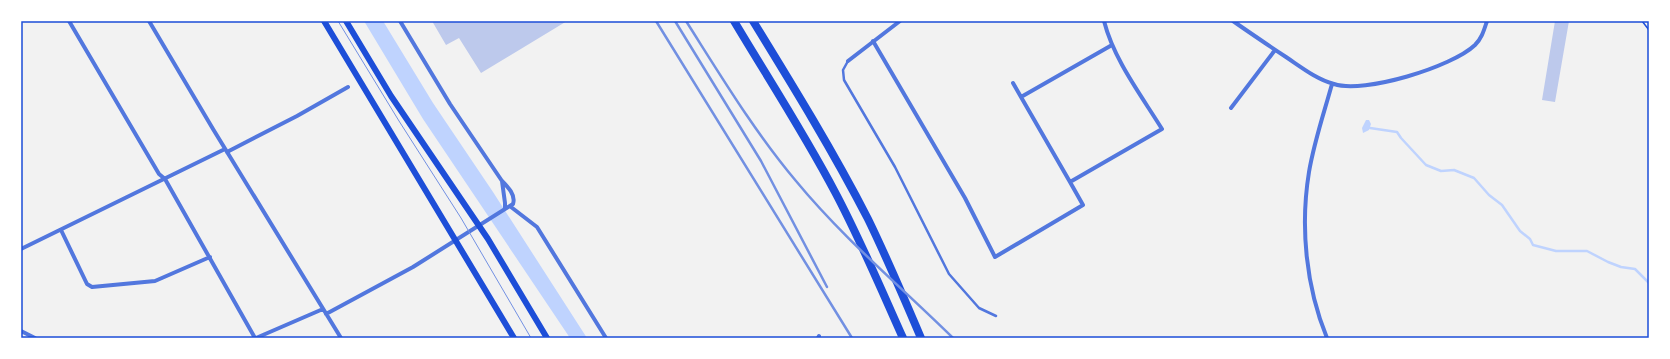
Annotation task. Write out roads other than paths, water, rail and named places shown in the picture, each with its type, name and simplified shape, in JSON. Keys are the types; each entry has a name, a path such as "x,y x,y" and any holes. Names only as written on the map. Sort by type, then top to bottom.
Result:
{"highway":[{"path":"753,21 849,183 887,259 921,338"},
{"path":"735,23 780,95 834,190 871,266 903,338"}],"main road":[{"path":"324,21 514,338"},
{"path":"346,21 407,121 479,226 547,338"}],"street":[{"path":"69,21 159,174 165,179 256,338 323,309"},
{"path":"149,21 341,338"},
{"path":"400,21 450,104 502,181 509,187 513,197 513,204 511,207"},
{"path":"848,61 900,21"},
{"path":"1070,182 1162,129 1130,78 1112,45 1104,21"},
{"path":"1233,21 1316,76 1339,86 1360,86 1387,82 1424,71 1456,58 1467,52 1480,40 1484,33 1487,21"},
{"path":"874,41 965,198 995,257 1083,205 1013,83"},
{"path":"1021,97 1112,45"},
{"path":"1231,108 1275,50"},
{"path":"1327,338 1315,302 1310,276 1307,254 1306,211 1309,172 1332,84"},
{"path":"21,250 297,116 348,87"},
{"path":"502,181 505,203 504,209"},
{"path":"326,314 414,267 504,209 511,207"},
{"path":"511,207 537,227 606,338"},
{"path":"61,230 87,284 92,288 155,281 210,257"},
{"path":"21,331 35,338"}],"lane":[{"path":"848,61 843,70 844,80 895,167 949,274 980,308 996,316"}],"water":[{"path":"364,21 383,21 433,103 493,192 587,338 570,338 423,119"},
{"path":"1366,120 1369,120 1371,124 1369,130 1363,133 1362,128"}],"waterway":[{"path":"1370,128 1397,132 1426,165 1441,171 1454,170 1474,178 1489,195 1502,205 1520,231 1530,239 1533,245 1556,251 1587,251 1621,267 1635,269 1649,283"}],"tram line":[{"path":"338,21 399,121 461,218 531,338"}],"railway":[{"path":"656,21 852,338"},
{"path":"675,21 761,161 827,287"},
{"path":"686,21 752,123 796,181 852,242 953,338"}]}
